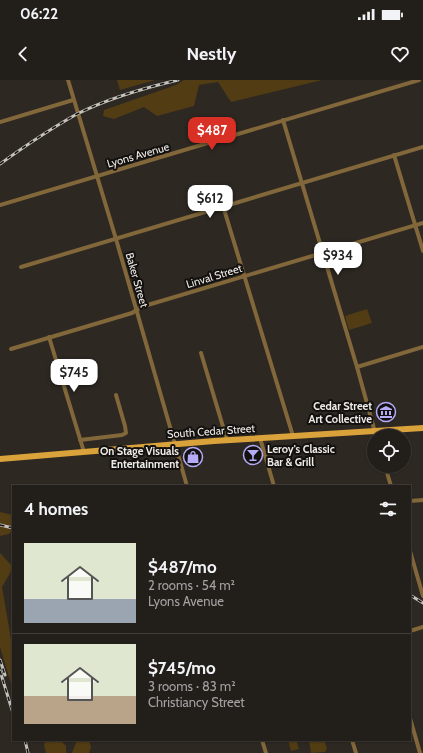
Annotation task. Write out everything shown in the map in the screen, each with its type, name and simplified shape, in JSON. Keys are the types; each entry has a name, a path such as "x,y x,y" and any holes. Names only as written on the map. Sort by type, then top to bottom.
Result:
{"main road":[{"name":"South Cedar Street","path":"411,429 423,428"},
{"name":"South Cedar Street","path":"0,459 227,440 367,433"}],"street":[{"name":"Baker Street","path":"68,80 116,239 187,485"},
{"name":"Lyons Avenue","path":"0,205 418,80"},
{"path":"0,122 74,100"},
{"path":"283,120 375,429"},
{"path":"21,267 423,147"},
{"path":"394,155 423,251"},
{"path":"223,206 293,436"},
{"name":"Linval Street","path":"11,349 132,313 141,307 423,222"},
{"path":"49,337 84,452"},
{"path":"357,367 423,347"},
{"path":"202,353 227,440"},
{"path":"80,440 122,435 126,433 116,395"},
{"path":"260,438 274,485"},
{"path":"387,473 391,485"},
{"path":"411,501 423,500"},
{"path":"411,554 423,596"},
{"path":"411,630 423,627"},
{"path":"411,722 420,753"},
{"path":"262,741 266,753"},
{"path":"352,741 356,753"}],"shaded area":[{"path":"117,80 155,80 120,90"},
{"path":"184,80 322,80 231,102 218,82 199,85 194,106 157,116 144,107 114,119 103,116 104,110 176,85"},
{"path":"367,309 372,323 349,330 345,316"},
{"path":"0,512 12,515 12,531 9,534 0,536"},
{"path":"0,553 12,566 10,573 2,587 12,642 12,687 0,647"},
{"path":"46,741 61,741 66,746 66,753 46,753 44,745"},
{"path":"77,741 89,741 91,747 89,753 72,753"},
{"path":"288,741 296,741 299,749 291,751"},
{"path":"309,741 324,741 327,748 325,752 311,753"}],"railway":[{"path":"0,164 47,132 89,108 152,86 178,80"},
{"path":"0,525 12,528"},
{"path":"411,596 423,603"},
{"path":"0,660 5,675"},
{"path":"0,671 12,710"},
{"path":"25,741 28,753"}],"place":[{"name":"Cedar Street Art Collective","path":"386,412"},
{"name":"Leroy's Classic Bar & Grill","path":"253,455"},
{"name":"On Stage Visuals Entertainment","path":"193,457"}]}
